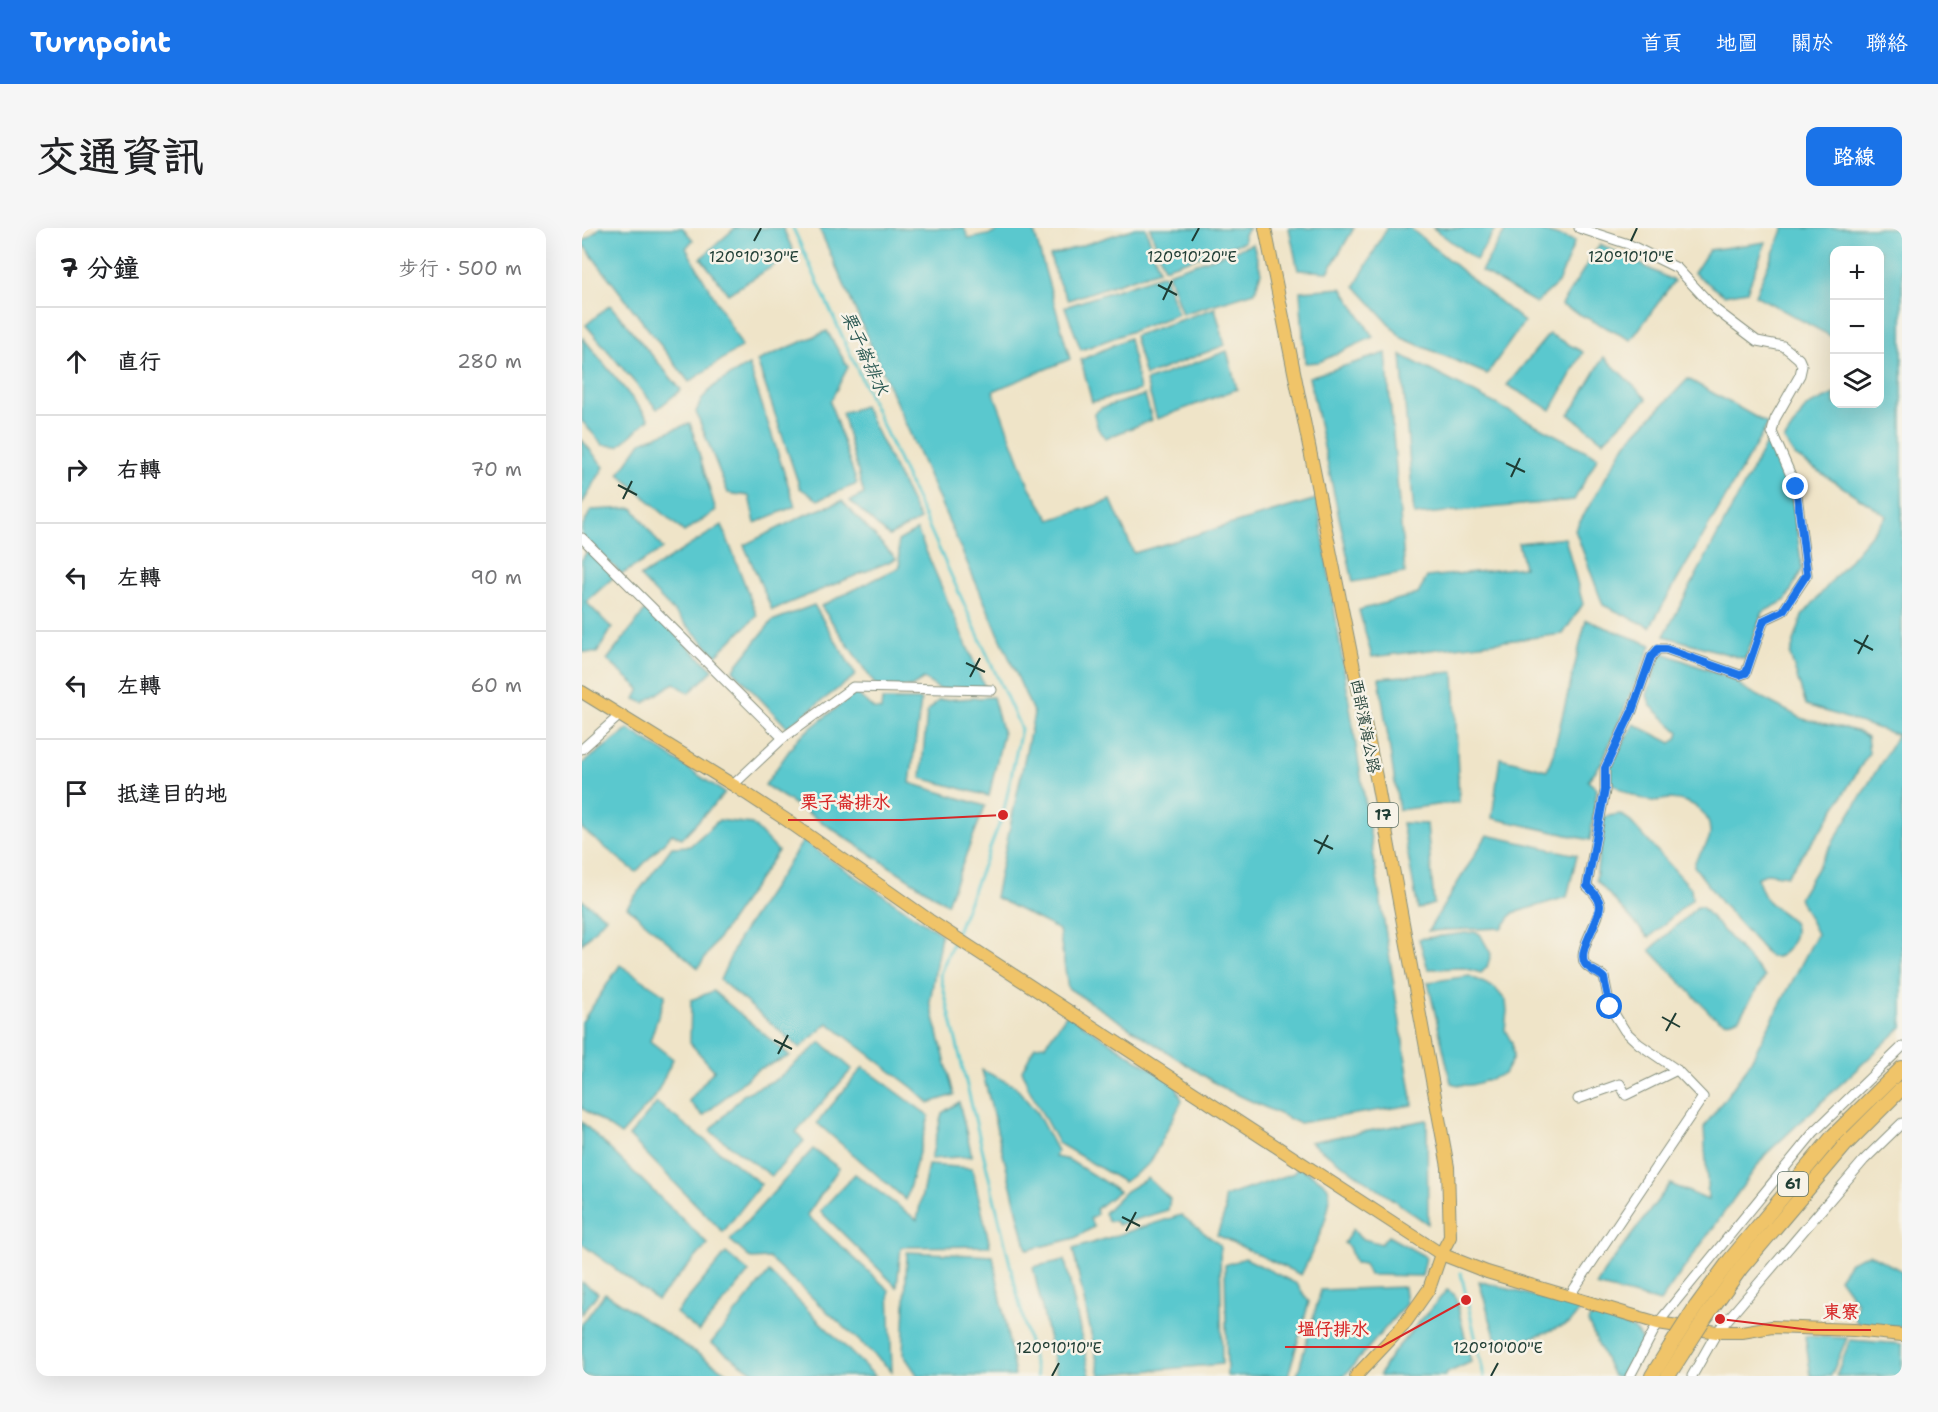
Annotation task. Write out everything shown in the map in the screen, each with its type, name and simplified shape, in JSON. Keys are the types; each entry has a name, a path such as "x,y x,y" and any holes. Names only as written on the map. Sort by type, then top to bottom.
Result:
{"highway":[{"name":"61","path":"1652,1376 1676,1350 1701,1312 1730,1260 1834,1135 1902,1068"},
{"name":"61","path":"1701,1312 1845,1145 1902,1088"},
{"name":"61","path":"1668,1376 1676,1350"}],"main road":[{"name":"西部濱海公路","path":"1265,228 1375,770 1448,1167 1450,1237 1441,1254 1429,1289 1404,1326 1356,1376"},
{"path":"582,693 733,785 929,920 1441,1254 1487,1272 1658,1323 1717,1332 1799,1327 1902,1335"}],"street":[{"path":"1570,1295 1702,1097 1677,1070 1639,1044 1625,1031 1610,1007 1604,978 1585,964 1583,957 1600,904 1587,886 1605,790 1605,768 1632,711 1651,657 1658,649 1666,649 1740,675 1746,673 1764,620 1783,611 1807,574 1796,487 1772,432 1775,419 1800,375 1802,366 1799,359 1783,346 1757,341 1716,310 1677,268 1628,244 1580,228"},
{"path":"582,538 783,738"},
{"path":"733,785 783,738 853,687 992,690"},
{"path":"582,749 620,716"},
{"path":"1630,1376 1658,1323 1814,1132 1902,1047"},
{"path":"1578,1099 1620,1084 1626,1095 1677,1070"},
{"path":"1692,1376 1717,1332 1863,1160 1902,1123"}],"water":[{"path":"600,228 683,228 693,240 686,248 742,346 689,382 582,243"},
{"path":"735,228 783,228 794,253 728,294 701,258"},
{"path":"819,228 964,228 969,239 992,234 1001,228 1033,228 1070,359 993,391 1029,486 1050,520 1111,500 1134,553 1317,499 1413,1105 1299,1123 1223,1088 1068,988 1059,930 995,897 1034,714"},
{"path":"1135,228 1146,228 1159,270 1068,300 1058,281 1050,256"},
{"path":"1150,228 1250,228 1244,234 1244,242 1164,268"},
{"path":"1289,228 1354,228 1328,272 1298,270"},
{"path":"1387,228 1410,228 1524,322 1487,374 1402,338 1355,286"},
{"path":"1433,228 1496,228 1476,260"},
{"path":"1507,228 1533,228 1575,241 1558,283 1536,303 1481,271"},
{"path":"1784,228 1902,228 1902,1027 1765,1155 1660,1302 1596,1286 1670,1184 1708,1200 1704,1127 1747,1068 1817,934 1799,898 1898,735 1806,705 1790,655 1802,616 1887,516 1795,456 1784,440 1806,407 1830,396 1830,408 1884,408 1884,246 1830,246 1830,336 1755,295"},
{"path":"1766,242 1747,291 1724,295 1694,273 1709,250"},
{"path":"1253,244 1261,272 1255,292 1182,314 1168,273"},
{"path":"1600,244 1674,281 1631,340 1561,305"},
{"path":"1164,274 1178,314 1081,350 1065,307"},
{"path":"1342,288 1373,337 1319,362 1305,363 1300,291"},
{"path":"610,305 681,390 657,409 586,325"},
{"path":"1215,308 1225,345 1145,376 1134,336"},
{"path":"827,331 848,367 830,402 857,484 818,500 800,488 757,361"},
{"path":"1549,334 1583,352 1551,410 1507,385"},
{"path":"583,338 649,419 619,446 603,445 582,421"},
{"path":"1129,338 1140,390 1092,402 1081,360"},
{"path":"1227,351 1237,389 1157,419 1146,381"},
{"path":"1386,353 1405,573 1353,582 1309,377"},
{"path":"1401,355 1598,457 1574,500 1414,515"},
{"path":"1604,357 1647,399 1603,441 1569,414"},
{"path":"749,365 795,506 755,523 749,496 728,493 696,412 711,389"},
{"path":"1688,379 1768,424 1650,627 1603,605 1575,530 1626,443"},
{"path":"1145,395 1152,420 1106,438 1098,429 1094,414 1101,408"},
{"path":"864,406 920,520 889,536 850,501 864,494 842,413"},
{"path":"690,423 716,511 684,532 619,474 641,442"},
{"path":"1769,438 1791,487 1802,569 1786,600 1763,612 1745,659 1664,636"},
{"path":"582,440 604,467 582,504"},
{"path":"842,501 896,559 772,610 744,545 805,515"},
{"path":"633,508 663,549 622,574 582,536 582,528 591,510"},
{"path":"722,525 757,616 716,655 640,577"},
{"path":"917,530 985,688 939,689 924,679 911,687 876,686 821,606 900,567 898,541"},
{"path":"1565,538 1583,604 1563,634 1372,657 1359,610 1418,594 1427,577 1524,567 1518,543"},
{"path":"588,550 615,576 586,602 612,628 597,653 582,652 582,560"},
{"path":"814,605 856,675 787,727 733,670 772,621"},
{"path":"647,608 713,670 689,693 674,683 644,703 635,699 640,689 607,660"},
{"path":"1586,620 1651,645 1602,762 1588,781 1597,789 1590,840 1492,818 1500,758 1547,770"},
{"path":"1663,653 1735,680 1743,688 1803,719 1857,731 1867,737 1869,753 1823,827 1787,876 1768,873 1757,878 1767,900 1794,924 1794,937 1789,947 1779,956 1770,957 1720,901 1694,866 1710,834 1707,819 1703,813 1692,804 1678,800 1653,801 1639,798 1621,789 1607,777 1609,767 1634,724 1671,743 1677,739 1679,732 1651,706 1647,695"},
{"path":"1454,672 1459,802 1399,810 1379,678"},
{"path":"856,693 874,709 881,710 882,700 921,700 910,783 985,806 947,904 765,785 798,738"},
{"path":"993,697 1003,734 989,796 921,778 927,712 939,700"},
{"path":"629,729 725,793 682,838 672,834 636,872 582,829 582,764"},
{"path":"1620,814 1628,819 1691,888 1692,899 1650,937 1596,880 1603,817"},
{"path":"719,820 752,824 778,851 698,968 627,907 672,847 690,846"},
{"path":"1402,823 1427,824 1434,904 1418,909"},
{"path":"1487,835 1577,855 1567,897 1513,913 1502,928 1428,931"},
{"path":"803,841 941,934 930,1002 954,1095 929,1103 913,1088 828,1023 800,1048 720,980 739,938"},
{"path":"582,900 606,917 582,944"},
{"path":"1697,907 1702,907 1765,977 1739,1018 1732,1021 1722,1021 1712,1015 1650,950"},
{"path":"1474,932 1480,934 1491,954 1487,967 1481,973 1464,968 1428,969 1419,939"},
{"path":"620,965 665,995 650,1041 673,1059 655,1097 621,1135 582,1108 582,1022"},
{"path":"1469,976 1495,988 1506,1001 1505,1030 1512,1043 1513,1058 1504,1074 1478,1083 1458,1085 1451,1083 1428,982"},
{"path":"713,991 790,1056 757,1070 703,1116 689,1101 714,1070 690,1043 691,1000"},
{"path":"1067,1014 1176,1085 1182,1101 1150,1163 1124,1182 1058,1143 1028,1087 1022,1070 1035,1046 1045,1045"},
{"path":"821,1042 852,1069 796,1132 804,1141 772,1176 710,1131 744,1094 777,1079"},
{"path":"863,1067 929,1116 906,1200 817,1123"},
{"path":"982,1070 1015,1086 1037,1113 1057,1151 1055,1157 1069,1160 1119,1191 1096,1209 1097,1214 1090,1219 1094,1227 1075,1238 1027,1250"},
{"path":"959,1102 972,1156 931,1159 942,1113"},
{"path":"657,1103 761,1184 723,1232 629,1136"},
{"path":"1427,1120 1428,1224 1310,1142"},
{"path":"582,1122 708,1244 657,1300 582,1244"},
{"path":"813,1149 839,1168 807,1215 889,1290 892,1371 769,1258 751,1259 730,1240"},
{"path":"928,1165 972,1168 990,1246 901,1247 897,1287 820,1211 855,1174 917,1220"},
{"path":"1298,1167 1323,1182 1329,1192 1329,1203 1322,1229 1301,1275 1217,1235 1225,1212 1224,1197 1294,1173"},
{"path":"1148,1178 1170,1199 1168,1210 1118,1225 1115,1221 1108,1221 1104,1213 1126,1191"},
{"path":"1181,1215 1220,1245 1222,1364 1100,1375 1073,1249"},
{"path":"1353,1229 1360,1238 1381,1244 1388,1236 1426,1257 1422,1276 1369,1275 1364,1264 1355,1263 1349,1247 1344,1243"},
{"path":"907,1252 993,1256 1015,1376 918,1376 903,1354"},
{"path":"726,1253 749,1272 699,1332 676,1313"},
{"path":"1869,1254 1902,1271 1902,1327 1857,1323 1854,1316 1857,1303 1839,1278 1850,1262"},
{"path":"1245,1258 1297,1284 1309,1302 1288,1376 1227,1376 1225,1265"},
{"path":"1065,1260 1090,1376 1057,1376 1033,1267"},
{"path":"769,1272 875,1376 759,1376 711,1343"},
{"path":"1479,1281 1581,1309 1570,1323 1499,1350"},
{"path":"582,1282 598,1293 582,1314"},
{"path":"1404,1287 1406,1304 1344,1376 1297,1376 1321,1290"},
{"path":"1447,1290 1455,1295 1471,1362 1447,1373 1446,1376 1381,1376 1391,1355"},
{"path":"605,1293 732,1376 582,1376 582,1324"},
{"path":"1592,1313 1634,1329 1643,1342 1621,1376 1613,1376 1588,1322"},
{"path":"1805,1336 1847,1338 1831,1376 1811,1376"},
{"path":"1850,1340 1902,1344 1902,1376 1836,1376"}],"waterway":[{"name":"栗子崙排水","path":"793,228 1021,729 1003,815 956,934"},
{"name":"栗子崙排水","path":"954,940 940,974 1037,1376"},
{"path":"1461,1273 1484,1376"}],"place":[{"name":"栗子崙排水","path":"1003,815"},
{"name":"塭仔排水","path":"1466,1300"},
{"name":"東寮","path":"1720,1319"}],"route":[{"path":"1610,1007 1604,978 1599,972 1585,964 1583,957 1599,913 1600,904 1587,886 1605,790 1605,768 1632,711 1651,657 1658,649 1666,649 1740,675 1746,673 1764,620 1783,611 1807,574 1796,487"}]}
